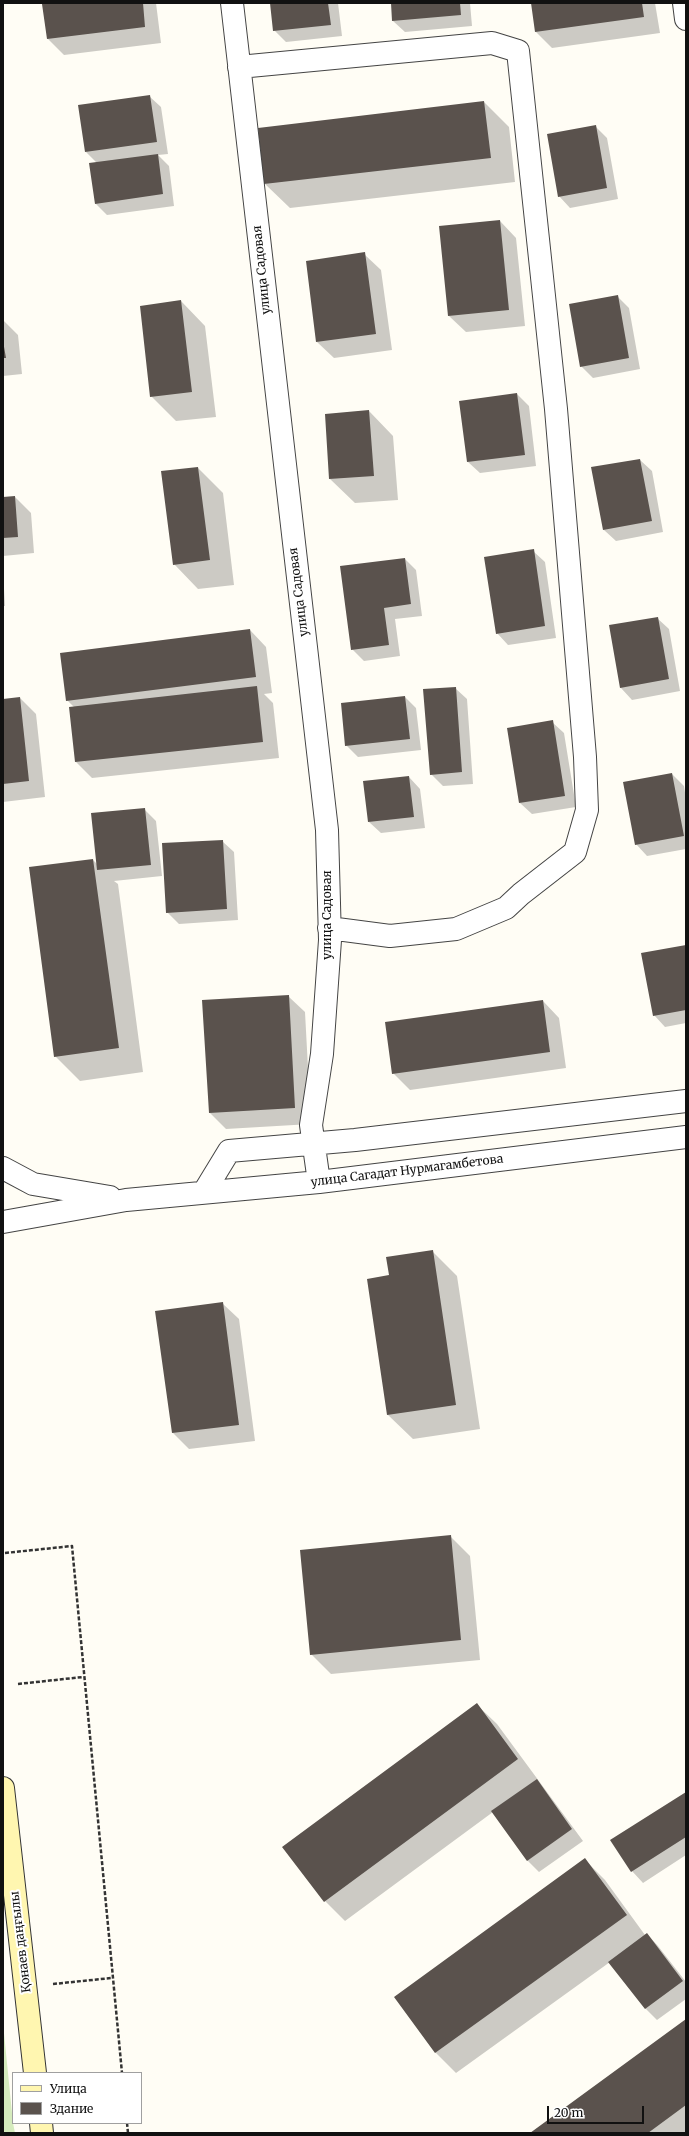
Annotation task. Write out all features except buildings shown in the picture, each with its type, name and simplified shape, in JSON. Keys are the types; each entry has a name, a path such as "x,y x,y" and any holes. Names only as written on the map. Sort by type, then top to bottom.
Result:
{"main road":[{"name":"Қонаев даңғылы","path":"3,1788 35,2072"}],"street":[{"name":"улица Садовая","path":"232,3 327,830 329,928 322,1054 311,1125 319,1182"},
{"path":"684,3 686,19"},
{"path":"240,67 492,43 518,51 556,409 587,810 575,852 521,894 506,908 456,929 390,936 329,928"},
{"path":"204,1192 229,1150 314,1142 355,1140 686,1101"},
{"name":"улица Сагадат Нурмагамбетова","path":"3,1222 126,1200 319,1182 686,1137"},
{"name":"улица Сагадат Нурмагамбетова","path":"3,1168 34,1184 126,1200"}],"path":[{"path":"5,1553 72,1546 111,1978 122,2072"},
{"path":"18,1684 83,1677"},
{"path":"47,1985 111,1978"}],"green space":[{"path":"3,2023 12,2124 15,2133 3,2133"}]}
